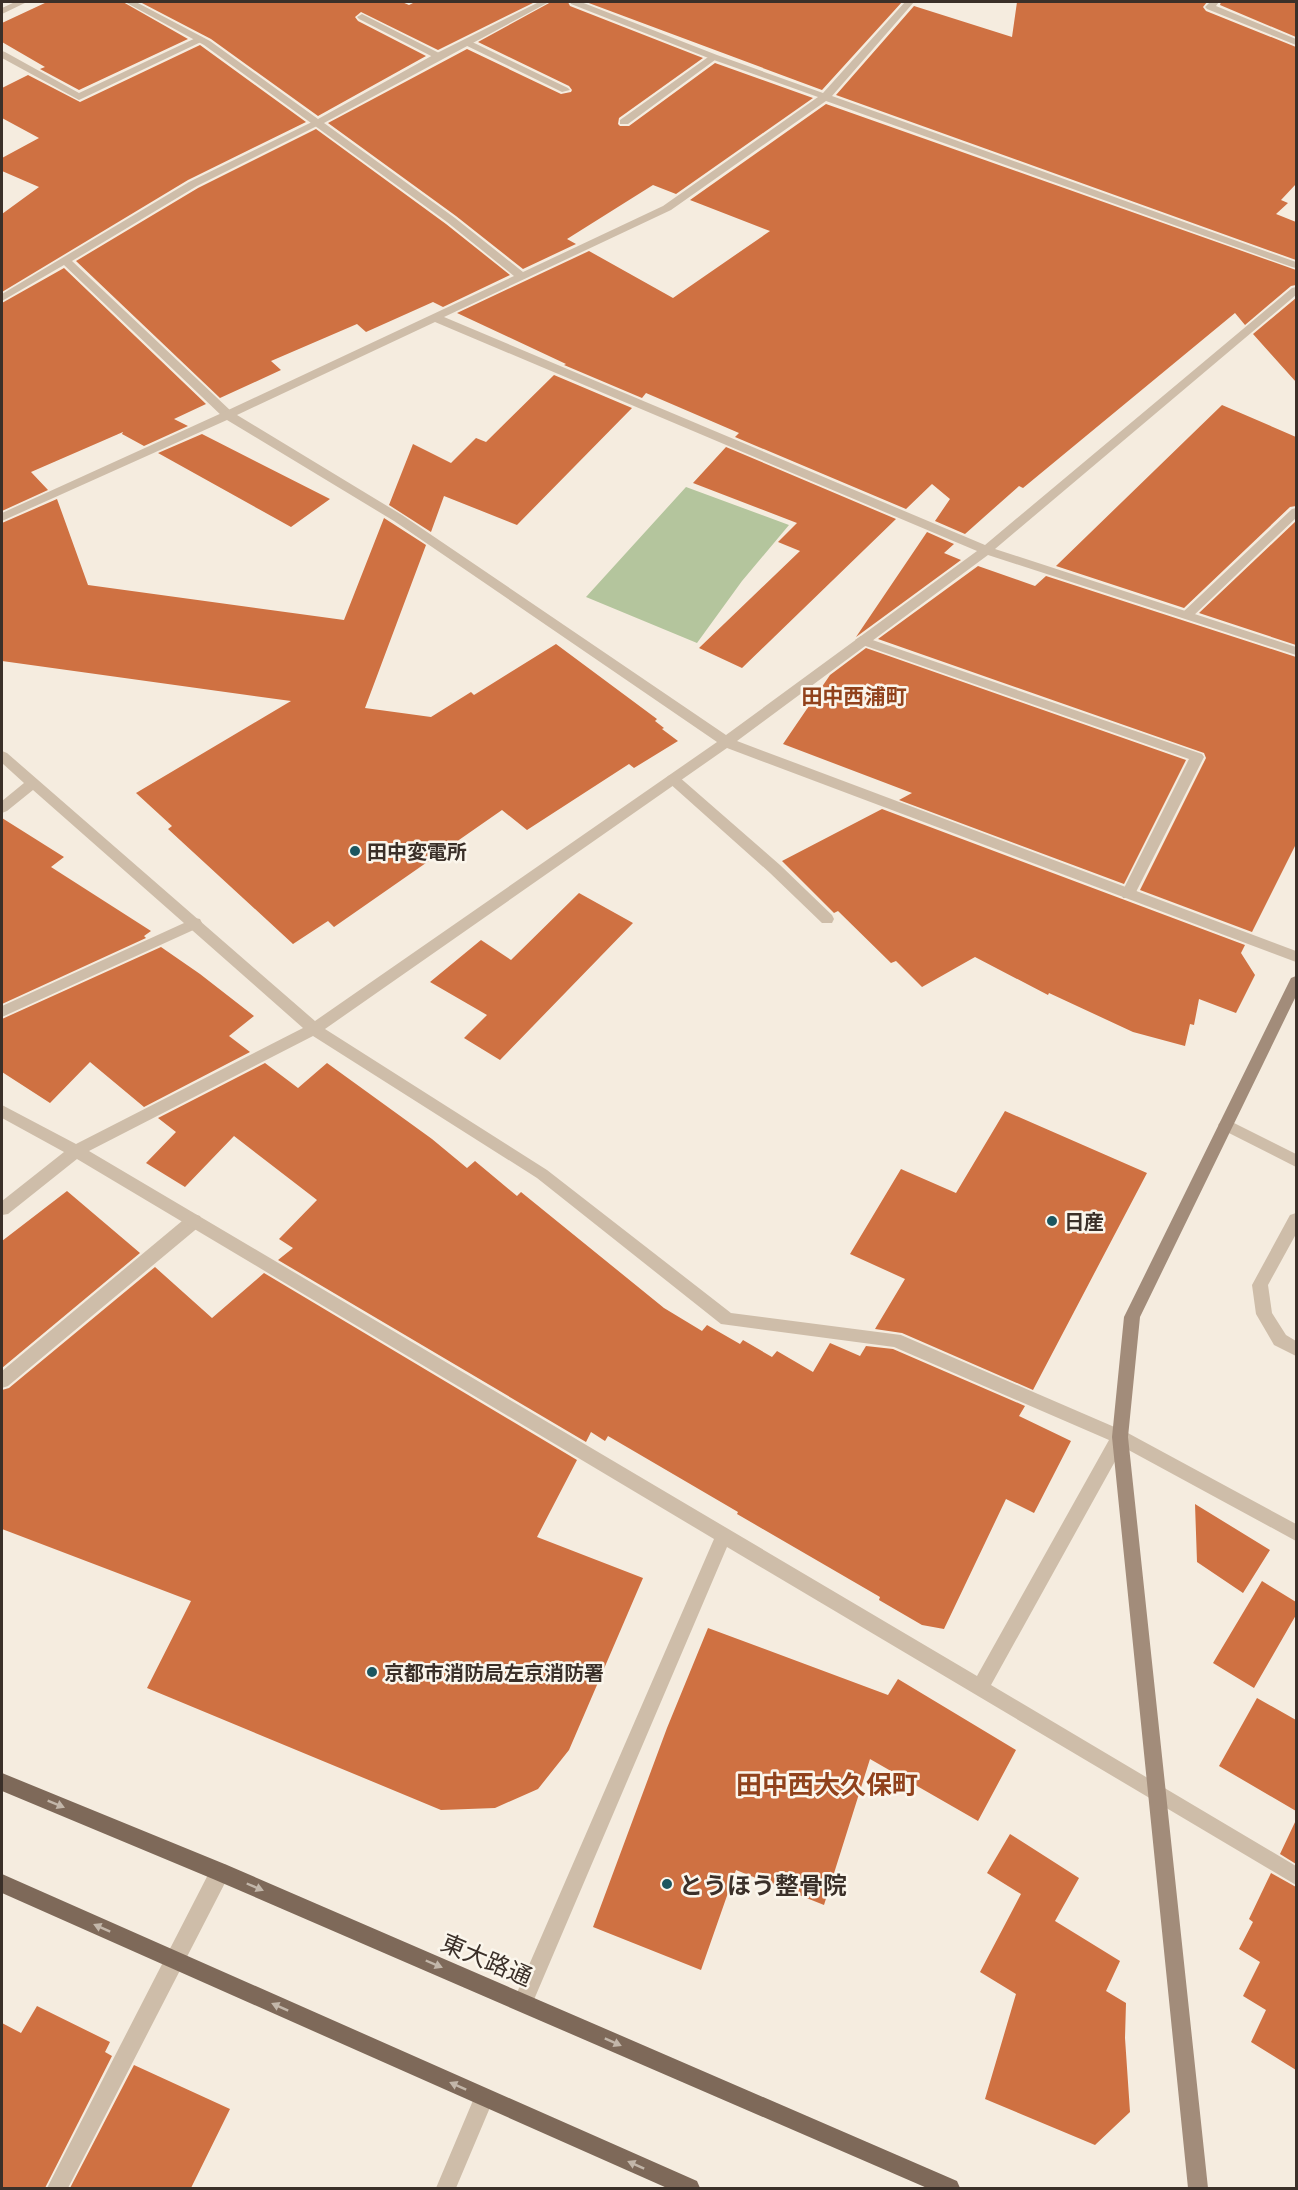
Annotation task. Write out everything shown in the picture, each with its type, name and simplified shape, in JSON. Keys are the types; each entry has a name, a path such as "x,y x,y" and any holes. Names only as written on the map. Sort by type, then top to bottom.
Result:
{"main road":[{"name":"東大路通","path":"2,1782 220,1872 950,2188"},
{"path":"2,1884 690,2188"}],"street":[{"path":"2,11 22,2"},
{"path":"130,2 200,39 452,220 521,276"},
{"path":"2,298 193,184 316,124 438,56 545,2"},
{"path":"574,2 714,57 1296,265"},
{"path":"2,517 228,416 668,208 825,97 910,2"},
{"path":"1215,2 1210,7 1296,42"},
{"path":"362,17 438,56"},
{"path":"2,54 79,97 200,39"},
{"path":"466,42 565,90"},
{"path":"624,122 714,57"},
{"path":"65,260 228,416 398,518 726,742 1296,957"},
{"path":"2,1209 76,1151 314,1029 726,742 861,640 986,550 1296,290"},
{"path":"434,317 986,550 1296,651"},
{"path":"1187,615 1296,512"},
{"path":"861,640 1197,757 1128,894"},
{"path":"2,756 314,1029 542,1174 727,1319 895,1341 1120,1437 1296,1533"},
{"path":"673,779 775,869 826,919"},
{"path":"2,808 33,783"},
{"path":"2,1012 195,923"},
{"path":"1198,2188 1120,1437 1132,1317 1296,982"},
{"path":"2,1112 76,1151 1296,1876"},
{"path":"1226,1125 1296,1161"},
{"path":"1296,1220 1260,1285 1264,1314 1280,1340 1296,1349"},
{"path":"2,1381 194,1221"},
{"path":"980,1688 1120,1437"},
{"path":"523,2002 724,1536"},
{"path":"57,2188 220,1872"},
{"path":"446,2188 484,2098"}],"green space":[{"path":"686,487 789,525 742,581 697,643 586,597"}],"building":[{"path":"47,2 123,2 188,39 79,90 40,69 45,67 2,42 2,23"},
{"path":"140,2 402,2 409,5 415,2 535,2 438,50 361,12 355,17 358,21 426,56 318,116 211,39"},
{"path":"551,2 568,2 570,6 703,58 619,118 620,126 629,126 715,63 813,98 676,194 653,185 567,239 576,244 523,269 456,216 328,123 467,49 561,94 571,92 569,86 478,42"},
{"path":"586,2 902,2 822,90"},
{"path":"1017,2 1207,2 1203,7 1206,11 1296,47 1296,184 1281,200 1288,203 1276,214 1296,222 1296,260 836,95 914,6 1012,37"},
{"path":"1221,2 1296,2 1296,37 1220,5"},
{"path":"200,45 306,122 188,180 2,292 2,214 39,187 2,171 2,158 39,138 2,118 2,88 28,75 80,102"},
{"path":"826,104 1296,270 1296,285 1291,286 1245,325 1235,313 1023,488 1019,486 965,534 935,521 950,499 932,484 906,509 735,437 739,433 646,393 642,398 564,365 566,364 457,313 589,251 673,298 770,231 690,200"},
{"path":"316,129 446,224 510,275 443,307 433,302 366,332 357,324 271,361 281,370 220,398 76,261 198,188"},
{"path":"64,268 206,404 174,419 188,426 144,446 122,434 123,432 31,472 48,490 2,511 2,303"},
{"path":"1296,298 1296,382 1253,334"},
{"path":"554,375 632,408 517,525 444,496 431,532 389,505 413,444 451,463 476,438 486,442"},
{"path":"1222,405 1296,437 1296,506 1290,507 1184,608 1056,566"},
{"path":"202,434 330,499 291,527 158,453"},
{"path":"726,447 896,519 742,668 699,648 800,551 778,542 797,523 693,483"},
{"path":"57,499 88,585 344,620 384,518 426,545 365,708 431,717 471,692 474,695 556,644 657,719 655,721 664,728 662,729 678,741 634,768 629,764 527,830 502,810 334,927 328,921 293,944 168,829 172,826 136,793 291,701 2,661 2,523"},
{"path":"1296,521 1296,645 1199,613"},
{"path":"927,532 954,544 944,553 961,560 856,637"},
{"path":"978,566 1035,586 1046,576 1296,657 1296,844 1252,932 1140,890 1206,758 1204,753 878,639"},
{"path":"866,648 1186,760 1124,884 899,800 912,793 783,744 830,675"},
{"path":"882,809 1245,945 1241,953 1255,975 1236,1013 1199,999 1194,1025 1190,1024 1185,1046 1133,1032 1049,993 1048,995 975,957 922,987 896,961 891,963 838,911 834,913 782,861"},
{"path":"2,818 64,857 51,867 151,931 144,936 146,938 2,1004"},
{"path":"579,893 633,923 500,1060 464,1038 487,1015 430,982 481,940 511,960"},
{"path":"161,947 254,1016 229,1036 250,1052 144,1107 90,1062 50,1103 2,1072 2,1019"},
{"path":"265,1063 298,1088 327,1063 432,1139 467,1168 475,1161 517,1196 521,1192 664,1308 702,1331 707,1325 740,1344 743,1340 772,1357 777,1351 813,1372 830,1343 860,1356 866,1346 893,1349 1025,1406 1019,1416 1071,1441 1034,1513 1006,1499 944,1629 922,1625 879,1600 880,1597 608,1436 605,1441 591,1432 586,1442 278,1260 293,1248 279,1239 317,1200 234,1136 185,1187 146,1163 176,1132 158,1118"},
{"path":"1005,1111 1147,1173 1033,1390 902,1333 875,1329 905,1279 850,1254 901,1169 956,1193"},
{"path":"67,1191 140,1253 2,1368 2,1241"},
{"path":"155,1267 212,1318 264,1273 577,1460 537,1537 643,1578 569,1750 538,1789 495,1808 441,1810 147,1688 191,1601 2,1529 2,1390 9,1388"},
{"path":"1195,1504 1270,1550 1243,1593 1197,1562"},
{"path":"1262,1581 1296,1602 1296,1615 1254,1688 1213,1663"},
{"path":"708,1628 888,1695 898,1679 1016,1750 978,1821 870,1759 824,1905 736,1870 701,1970 593,1927 667,1728"},
{"path":"1257,1698 1296,1720 1296,1811 1219,1766"},
{"path":"1296,1820 1296,1864 1280,1854"},
{"path":"1010,1834 1079,1878 1055,1921 1120,1961 1106,1991 1126,2003 1125,2038 1130,2112 1095,2145 985,2099 1016,1994 980,1972 1021,1894 987,1873"},
{"path":"1271,1873 1296,1887 1296,2070 1251,2042 1266,2010 1243,1996 1260,1962 1239,1949 1253,1922 1249,1919"},
{"path":"37,2006 110,2042 105,2052 112,2056 45,2188 2,2188 2,2023 21,2033"},
{"path":"134,2065 230,2109 191,2188 70,2188"}],"place":[{"name":"田中変電所","path":"355,851"},
{"name":"日産","path":"1052,1221"},
{"name":"京都市消防局左京消防署","path":"372,1672"},
{"name":"とうほう整骨院","path":"667,1884"}],"district":[{"name":"田中西浦町","path":"854,695"},
{"name":"田中西大久保町","path":"827,1784"}]}
